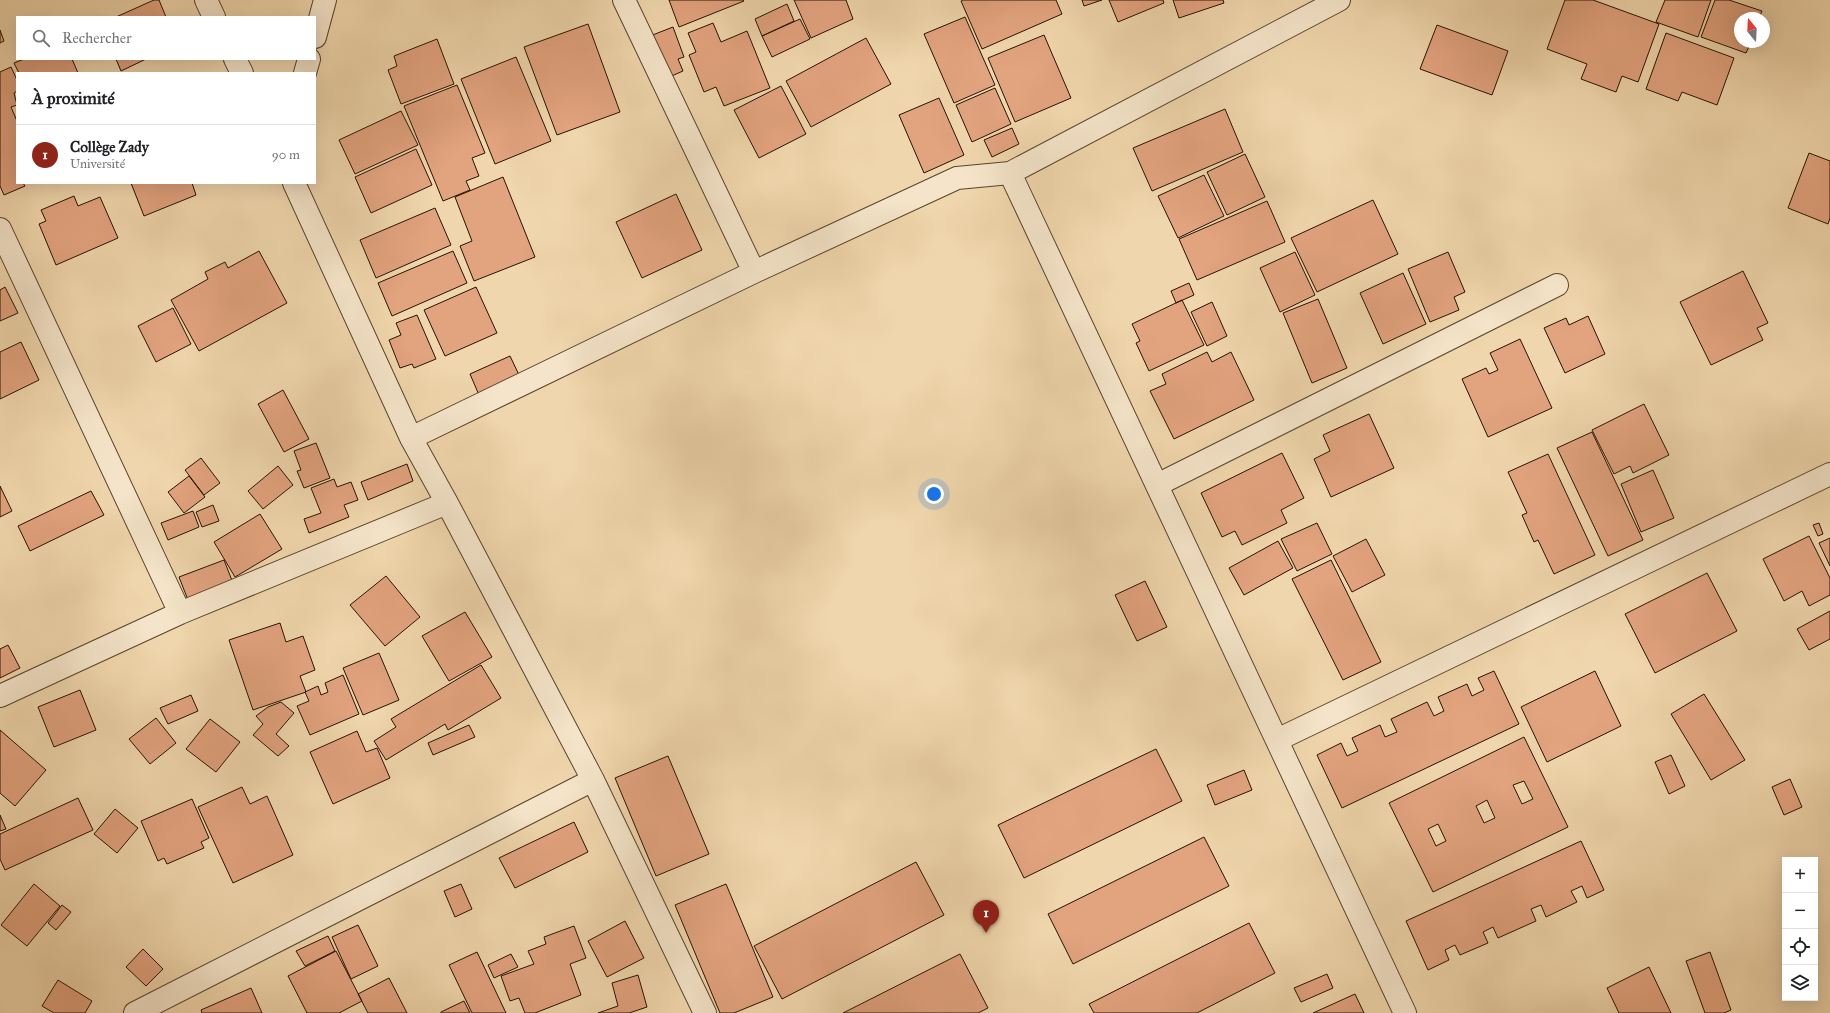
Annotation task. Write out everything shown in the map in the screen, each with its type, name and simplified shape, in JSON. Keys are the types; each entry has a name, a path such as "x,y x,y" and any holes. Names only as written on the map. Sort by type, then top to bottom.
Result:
{"street":[{"path":"206,0 214,16"},
{"path":"316,33 325,0"},
{"path":"624,0 754,272"},
{"path":"411,438 754,272 957,178 1010,173 1339,0"},
{"path":"236,60 242,72"},
{"path":"305,72 309,60"},
{"path":"1010,173 1405,1013"},
{"path":"294,184 411,438 447,503 593,780 705,1013"},
{"path":"0,229 180,613"},
{"path":"1157,485 1558,285"},
{"path":"1277,740 1830,474"},
{"path":"0,696 180,613 447,503"},
{"path":"135,1013 593,780"}],"building":[{"path":"154,0 159,0 166,16 118,16"},
{"path":"669,0 743,0 744,1 679,27"},
{"path":"794,0 846,0 853,19 811,38"},
{"path":"1056,0 1062,14 982,49 961,1"},
{"path":"1082,0 1102,0 1084,6"},
{"path":"1109,0 1163,0 1164,3 1118,22"},
{"path":"1173,0 1223,0 1224,3 1179,18"},
{"path":"1565,0 1593,0 1659,24 1638,82 1622,76 1616,92 1581,79 1587,64 1547,49"},
{"path":"1665,0 1711,0 1698,37 1656,22"},
{"path":"1715,0 1729,0 1762,11 1734,12 1734,48 1748,48 1746,53 1701,37"},
{"path":"787,4 794,21 762,36 755,19"},
{"path":"965,17 995,85 954,103 924,34"},
{"path":"800,19 810,39 772,57 762,36"},
{"path":"713,23 721,42 747,31 770,88 724,106 716,87 704,92 689,55 696,52 688,33"},
{"path":"588,24 620,112 557,135 524,47"},
{"path":"1437,25 1508,51 1492,95 1420,69"},
{"path":"673,27 684,57 678,59 683,71 667,78 650,36"},
{"path":"0,30 4,41 0,43"},
{"path":"1666,33 1734,58 1717,105 1682,92 1678,101 1646,89"},
{"path":"1044,35 1071,98 1015,122 988,58"},
{"path":"866,38 891,84 811,127 786,81"},
{"path":"437,39 454,84 401,104 388,70 397,66 394,56"},
{"path":"516,57 551,141 495,164 461,79"},
{"path":"22,60 72,60 78,72 18,72 14,63"},
{"path":"116,60 144,60 121,71"},
{"path":"11,67 16,78 16,92 14,93 16,105 11,107 16,119 16,184 24,184 25,186 4,195 0,186 0,72"},
{"path":"457,85 485,153 472,158 479,176 466,181 470,190 443,201 404,106"},
{"path":"781,86 806,134 759,158 734,110"},
{"path":"995,88 1011,124 972,142 956,105"},
{"path":"939,98 964,155 924,173 899,115"},
{"path":"1225,109 1243,152 1152,191 1133,148"},
{"path":"401,111 418,145 355,174 339,140"},
{"path":"1012,128 1019,144 992,157 984,140"},
{"path":"416,149 432,185 371,213 355,177"},
{"path":"1809,153 1830,161 1830,218 1828,224 1788,208"},
{"path":"1245,154 1265,197 1227,215 1207,172"},
{"path":"1204,175 1224,216 1178,238 1158,196"},
{"path":"503,177 535,257 474,281 460,246 472,241 455,197"},
{"path":"131,184 192,184 196,195 144,216"},
{"path":"676,194 702,250 642,278 616,222"},
{"path":"74,196 78,206 100,197 118,238 56,265 39,224 46,221 41,210"},
{"path":"1373,200 1398,254 1317,292 1291,238"},
{"path":"1267,201 1285,242 1197,280 1179,239"},
{"path":"435,208 451,245 376,278 360,240"},
{"path":"259,251 287,303 199,351 171,300 208,279 205,272 225,262 228,268"},
{"path":"453,251 467,283 392,316 378,283"},
{"path":"1295,252 1315,295 1280,312 1260,268"},
{"path":"1448,252 1465,292 1454,297 1459,310 1430,322 1408,269"},
{"path":"1743,271 1768,323 1757,328 1763,340 1711,365 1680,302"},
{"path":"1403,273 1426,324 1383,344 1360,293"},
{"path":"1189,283 1194,295 1176,303 1171,291"},
{"path":"5,287 18,313 0,321 0,290"},
{"path":"476,287 497,333 445,356 424,310"},
{"path":"1318,299 1347,368 1312,383 1283,313"},
{"path":"1182,300 1204,345 1149,371 1136,343 1140,341 1132,324"},
{"path":"1212,302 1227,336 1207,346 1191,312"},
{"path":"173,308 191,344 156,362 138,326"},
{"path":"417,315 436,359 414,368 412,364 400,368 389,340 401,335 396,323"},
{"path":"1588,316 1605,354 1565,373 1544,328 1566,318 1569,325"},
{"path":"1520,339 1552,408 1488,437 1462,379 1486,368 1489,374 1498,370 1490,353"},
{"path":"21,342 39,380 0,399 0,352"},
{"path":"1207,352 1212,362 1231,352 1254,400 1174,439 1150,391 1166,384 1162,374"},
{"path":"510,356 520,377 479,395 470,374"},
{"path":"283,390 309,439 284,452 258,404"},
{"path":"1644,404 1669,455 1633,473 1630,466 1614,474 1592,430"},
{"path":"1369,414 1394,468 1331,497 1314,459 1330,451 1323,435"},
{"path":"1592,432 1643,540 1608,556 1557,448"},
{"path":"316,443 330,478 304,488 297,471 301,470 294,451"},
{"path":"1282,453 1304,498 1281,510 1287,523 1242,545 1235,531 1222,537 1201,493"},
{"path":"1548,454 1595,555 1554,574 1538,540 1534,542 1522,515 1527,513 1508,472"},
{"path":"201,458 220,483 204,495 185,470"},
{"path":"407,464 413,481 368,500 361,482"},
{"path":"278,466 293,485 263,509 248,491"},
{"path":"1653,470 1674,518 1641,532 1621,484"},
{"path":"189,476 205,497 184,513 168,492"},
{"path":"334,479 337,487 351,482 358,500 344,505 349,517 309,533 304,519 321,513 311,488"},
{"path":"0,486 12,511 0,517"},
{"path":"91,491 104,515 30,551 18,526"},
{"path":"213,505 219,521 202,527 196,512"},
{"path":"193,511 199,527 168,540 161,523"},
{"path":"260,514 282,549 235,577 214,542"},
{"path":"1317,523 1332,554 1297,571 1281,539"},
{"path":"1819,523 1823,534 1818,536 1813,525"},
{"path":"1809,536 1830,578 1830,595 1809,606 1802,591 1784,601 1763,559"},
{"path":"1830,538 1830,566 1819,543"},
{"path":"1366,539 1385,575 1352,592 1333,556"},
{"path":"1278,541 1293,568 1244,595 1229,568"},
{"path":"224,560 233,583 188,600 179,577"},
{"path":"1331,560 1381,662 1343,680 1292,579"},
{"path":"1707,573 1737,631 1655,673 1625,614"},
{"path":"386,576 420,617 385,646 350,605"},
{"path":"1145,581 1167,627 1137,641 1115,595"},
{"path":"1830,611 1830,639 1809,650 1797,629"},
{"path":"465,612 492,657 449,681 422,636"},
{"path":"280,623 286,642 303,636 315,670 300,676 306,692 253,710 229,640"},
{"path":"8,645 20,668 0,678 0,649"},
{"path":"379,653 399,700 363,715 343,668"},
{"path":"481,665 501,698 448,730 445,724 386,760 374,741 396,727 391,719"},
{"path":"1494,671 1519,724 1342,808 1317,755 1341,743 1347,756 1358,751 1352,738 1380,725 1385,737 1397,732 1391,719 1427,702 1434,716 1444,711 1438,697 1467,684 1472,696 1484,690 1478,678"},
{"path":"1595,671 1621,726 1547,762 1521,707"},
{"path":"343,675 359,714 310,735 297,706 309,701 305,692 318,686 321,695 328,692 325,683"},
{"path":"80,690 96,730 54,747 38,707"},
{"path":"1704,694 1745,760 1711,780 1671,714"},
{"path":"191,695 198,711 168,724 160,708"},
{"path":"281,702 294,713 276,734 289,746 278,756 253,735 263,724 256,716 268,707"},
{"path":"156,718 176,743 150,764 129,739"},
{"path":"210,719 240,742 216,772 186,749"},
{"path":"469,725 475,737 433,755 428,743"},
{"path":"0,730 46,770 15,806 0,793"},
{"path":"357,731 366,752 377,748 390,778 333,804 310,752"},
{"path":"1524,737 1568,827 1433,892 1389,803","holes":["1524,781 1533,799 1522,804 1513,785","1487,800 1495,818 1484,823 1476,806","1438,824 1446,841 1436,846 1428,829"]},
{"path":"1156,749 1182,801 1024,878 998,825"},
{"path":"1671,755 1685,786 1669,794 1655,762"},
{"path":"668,756 709,854 656,876 615,778"},
{"path":"1244,770 1252,790 1215,805 1207,785"},
{"path":"1790,779 1802,807 1784,815 1772,787"},
{"path":"242,787 250,804 267,796 293,855 233,883 198,807"},
{"path":"78,798 93,830 5,870 0,859 0,834"},
{"path":"192,799 209,838 201,842 204,848 167,864 164,858 158,861 141,821"},
{"path":"115,809 138,828 117,853 94,834"},
{"path":"0,815 6,829 0,831"},
{"path":"574,822 588,852 515,888 499,858"},
{"path":"1204,837 1229,886 1073,964 1048,914"},
{"path":"1581,841 1604,890 1587,898 1582,886 1571,891 1577,902 1546,917 1541,905 1531,909 1536,921 1498,938 1493,927 1483,932 1488,943 1460,955 1455,945 1445,950 1449,960 1428,970 1406,921"},
{"path":"916,862 944,915 782,999 754,946"},
{"path":"34,884 60,906 27,946 1,925"},
{"path":"461,884 472,909 455,917 444,891"},
{"path":"726,884 773,997 734,1013 720,1013 675,905"},
{"path":"62,905 71,912 56,930 48,923"},
{"path":"625,921 644,958 607,977 588,941"},
{"path":"1249,923 1275,973 1197,1013 1094,1013 1089,1004"},
{"path":"358,925 378,966 351,979 332,937"},
{"path":"574,926 586,958 570,964 581,995 535,1013 525,1013 519,998 510,1001 501,976 534,964 528,951 546,944 544,937"},
{"path":"328,936 335,951 305,966 296,951"},
{"path":"143,949 163,969 146,986 126,967"},
{"path":"336,951 362,1001 339,1013 307,1013 288,976"},
{"path":"477,952 506,1013 472,1013 449,965"},
{"path":"1710,952 1731,1010 1724,1013 1705,1013 1686,961"},
{"path":"511,954 518,967 494,978 488,965"},
{"path":"960,954 988,1008 978,1013 843,1013"},
{"path":"1649,967 1671,1013 1619,1013 1607,988"},
{"path":"1327,974 1333,988 1301,1002 1294,988"},
{"path":"638,975 647,1007 629,1013 598,1013 618,1006 612,983"},
{"path":"389,978 407,1013 368,1013 358,994"},
{"path":"58,980 92,1001 85,1013 54,1013 42,1006"},
{"path":"251,988 262,1013 202,1013 201,1010"},
{"path":"1355,994 1364,1013 1313,1013"},
{"path":"464,1001 470,1013 441,1013 441,1012"}],"place":[{"name":"Collège Zady","path":"986,933"}]}
